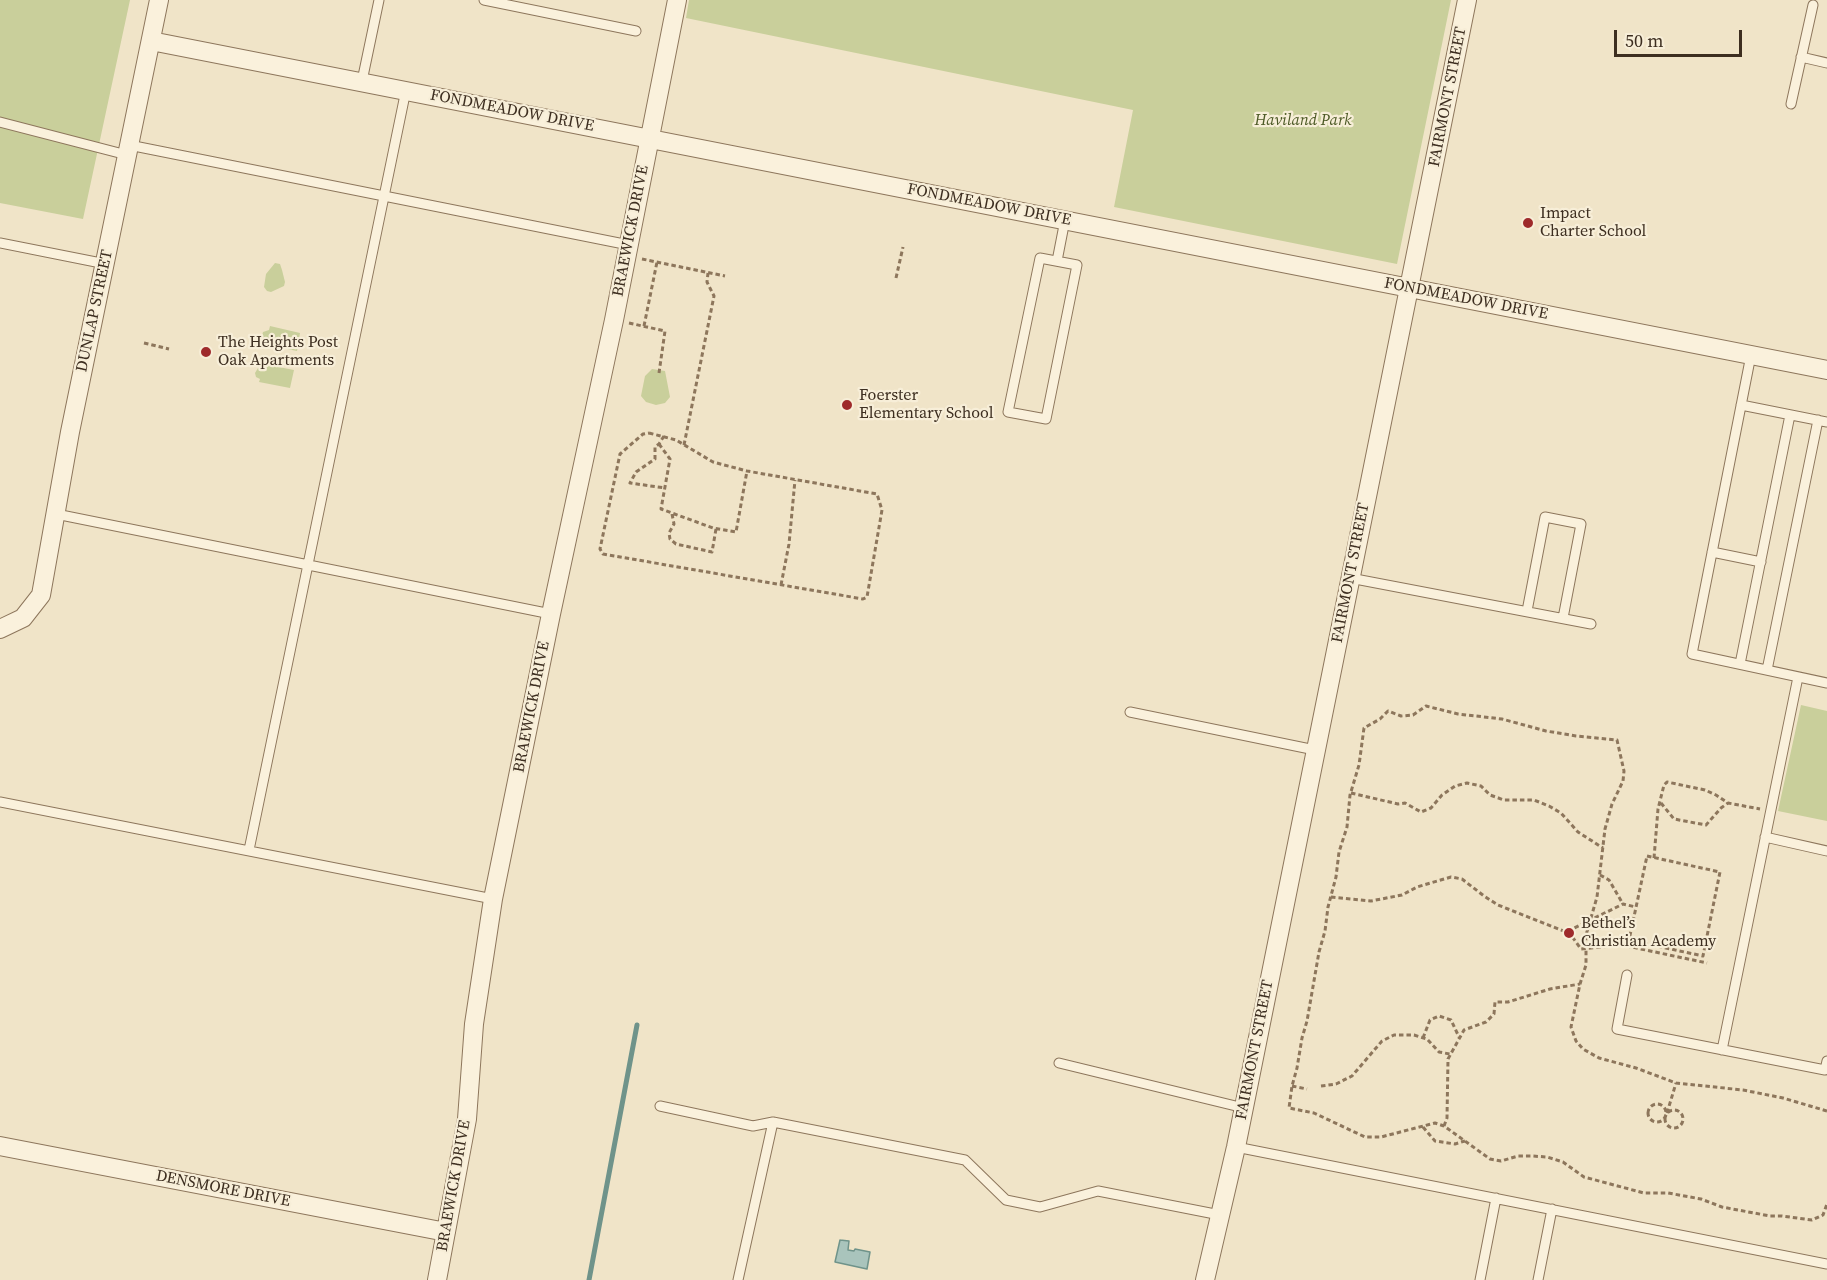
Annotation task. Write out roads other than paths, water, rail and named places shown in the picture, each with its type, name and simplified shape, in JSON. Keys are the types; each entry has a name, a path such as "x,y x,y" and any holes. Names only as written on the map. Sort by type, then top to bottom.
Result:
{"street":[{"name":"DUNLAP STREET","path":"0,629 23,618 41,595 70,432 159,0"},
{"name":"BRAEWICK DRIVE","path":"437,1280 467,1119 474,1024 493,899 614,320 677,0"},
{"name":"FAIRMONT STREET","path":"1205,1280 1244,1108 1467,0"},
{"name":"FONDMEADOW DRIVE","path":"151,41 1827,370"},
{"name":"DENSMORE DRIVE","path":"0,1146 446,1232"}],"lane":[{"path":"362,81 379,0"},
{"path":"484,0 636,31"},
{"path":"1791,104 1813,5"},
{"path":"1801,57 1827,63"},
{"path":"249,850 406,90"},
{"path":"0,122 128,150 385,196 628,250"},
{"path":"1057,261 1065,220"},
{"path":"0,243 106,264"},
{"path":"1040,258 1057,261 1077,265 1046,419 1008,412 1040,258"},
{"path":"1751,355 1692,654 1827,683"},
{"path":"1741,405 1822,421 1767,670"},
{"path":"1740,664 1790,415"},
{"path":"56,514 551,614"},
{"path":"1527,611 1545,517 1581,524 1563,618"},
{"path":"1712,552 1761,562"},
{"path":"1350,578 1591,624"},
{"path":"1722,1050 1798,677"},
{"path":"1130,712 1315,750"},
{"path":"0,802 493,899"},
{"path":"1765,837 1827,851"},
{"path":"1627,975 1617,1029 1825,1070 1827,1061"},
{"path":"1059,1063 1244,1108"},
{"path":"660,1106 753,1126 773,1122 965,1160 1006,1200 1040,1207 1098,1191 1220,1215"},
{"path":"738,1280 773,1122"},
{"path":"1236,1147 1827,1264"},
{"path":"1480,1280 1496,1198"},
{"path":"1538,1280 1552,1209"}],"water":[{"path":"840,1240 849,1241 848,1250 870,1252 867,1269 835,1262"}],"waterway":[{"path":"589,1280 637,1025"}],"place":[{"name":"Impact Charter School","path":"1528,223"},
{"name":"The Heights Post Oak Apartments","path":"206,352"},
{"name":"Foerster Elementary School","path":"847,405"},
{"name":"Bethel’s Christian Academy","path":"1569,933"}],"park label":[{"name":"Haviland Park","path":"1303,121"}]}
